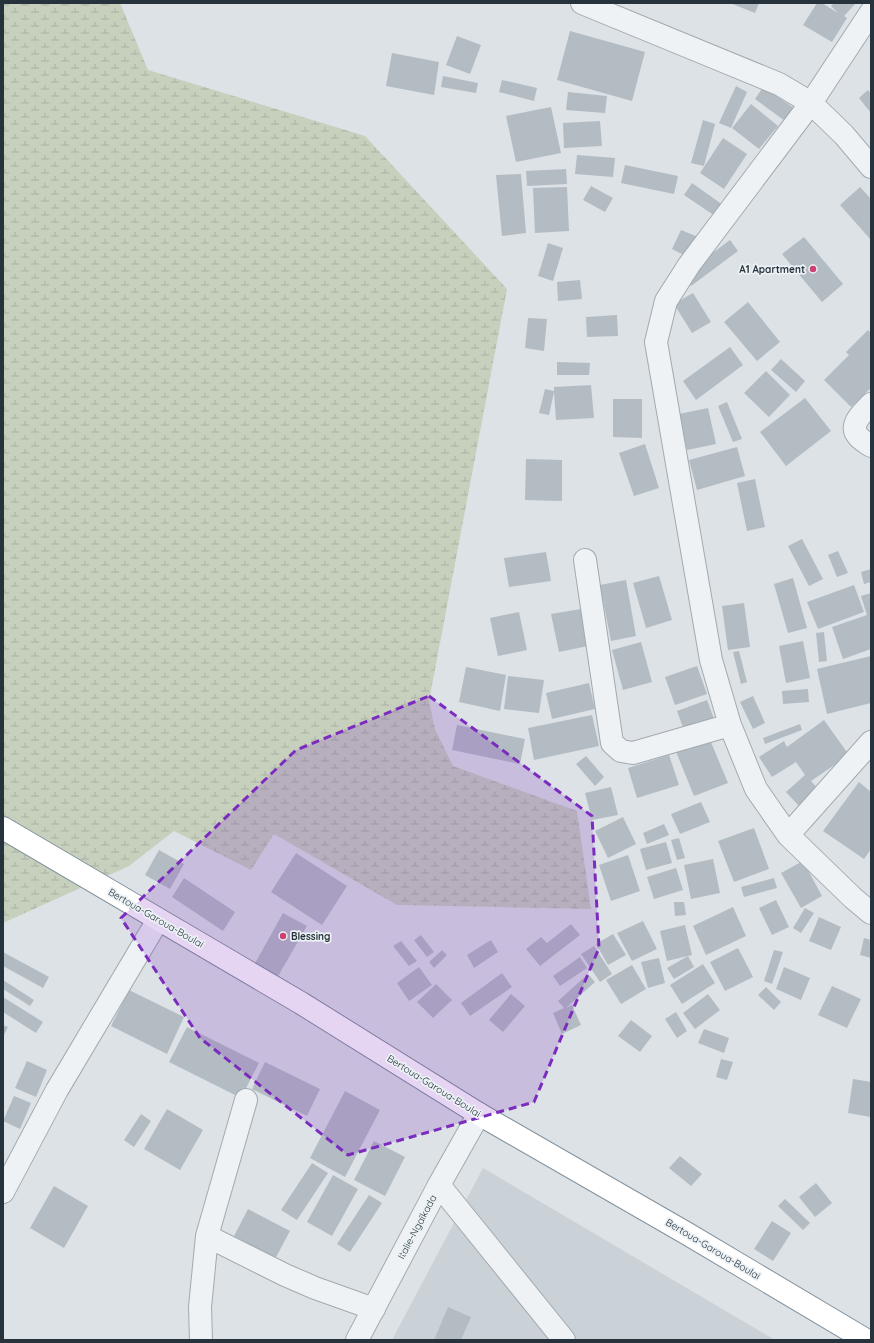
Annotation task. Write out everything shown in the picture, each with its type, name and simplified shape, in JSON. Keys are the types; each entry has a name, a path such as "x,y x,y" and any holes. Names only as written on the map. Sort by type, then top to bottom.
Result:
{"highway":[{"name":"Bertoua-Garoua-Boulai","path":"3,828 301,1003 479,1114 686,1233 866,1340"}],"street":[{"path":"582,3 623,11 779,84 811,103 844,135 871,166"},
{"path":"871,12 811,103 689,265 666,301 656,342 711,660 730,725 756,789 788,835 853,898 871,913"},
{"path":"871,404 857,420 855,428 858,436 871,446"},
{"path":"585,560 612,743 621,751 633,753 730,725"},
{"path":"788,835 871,742"},
{"path":"3,1192 57,1090 158,920"},
{"path":"201,1340 200,1307 207,1236 246,1100"},
{"name":"Italie-Ngaîkada","path":"357,1340 439,1185 479,1114"},
{"path":"439,1185 564,1340"},
{"path":"207,1236 285,1275 315,1288 374,1309"}],"highlighted area":[{"path":"429,696 592,816 599,948 534,1102 348,1155 200,1038 121,918 296,750"}],"shaded area":[{"path":"483,1168 775,1340 392,1340"}],"green space":[{"path":"3,3 120,3 148,70 365,136 507,289 429,701 435,729 453,766 577,811 591,909 397,905 274,834 251,870 174,831 129,866 3,923"}],"building":[{"path":"730,3 759,3 755,13"},
{"path":"817,3 822,3 838,13 831,6 834,3 856,3 844,16 847,18 832,42 803,25"},
{"path":"570,31 645,52 632,101 557,80"},
{"path":"457,36 481,45 470,74 446,65"},
{"path":"392,53 439,62 434,95 386,86"},
{"path":"443,76 478,83 476,93 441,87"},
{"path":"502,80 537,88 534,101 499,92"},
{"path":"736,86 747,92 731,128 719,123"},
{"path":"763,87 794,108 785,121 755,99"},
{"path":"868,90 871,94 871,113 859,98"},
{"path":"568,92 607,96 605,113 566,110"},
{"path":"751,104 778,126 759,149 732,128"},
{"path":"551,107 561,153 516,162 506,116"},
{"path":"703,120 715,124 704,166 691,163"},
{"path":"600,121 602,146 564,148 563,123"},
{"path":"723,138 747,154 724,189 700,173"},
{"path":"577,155 615,158 613,177 575,174"},
{"path":"625,165 678,176 674,194 621,183"},
{"path":"566,169 567,184 527,186 526,171"},
{"path":"521,174 526,233 502,236 496,175"},
{"path":"692,183 723,205 715,216 684,195"},
{"path":"591,186 613,198 605,212 583,200"},
{"path":"567,187 569,231 535,233 533,188"},
{"path":"860,187 871,199 871,240 840,205"},
{"path":"681,230 698,237 688,257 672,249"},
{"name":"A1 Apartment","path":"804,237 843,284 822,302 782,254"},
{"path":"730,240 738,251 691,286 683,275"},
{"path":"548,243 563,248 553,281 538,276"},
{"path":"580,280 582,299 558,301 557,282"},
{"path":"693,293 711,322 692,333 674,304"},
{"path":"748,302 780,342 757,361 724,322"},
{"path":"617,315 618,336 587,337 586,317"},
{"path":"528,318 547,319 544,351 525,348"},
{"path":"868,330 871,333 871,388 851,407 824,380 849,355 846,352"},
{"path":"730,347 743,365 696,400 683,381"},
{"path":"781,359 805,381 796,392 771,370"},
{"path":"557,362 590,363 589,375 557,375"},
{"path":"766,371 790,395 769,417 744,393"},
{"path":"591,385 594,418 556,420 554,392 549,415 539,413 545,389 554,391 554,387"},
{"path":"805,398 831,431 786,466 760,432"},
{"path":"613,399 642,399 642,438 613,437"},
{"path":"727,402 742,439 733,442 718,406"},
{"path":"708,408 716,444 687,450 679,414"},
{"path":"645,444 659,488 634,496 619,453"},
{"path":"737,447 745,476 697,490 689,460"},
{"path":"526,459 562,460 562,501 525,500"},
{"path":"755,479 765,527 747,531 737,483"},
{"path":"802,539 823,579 809,586 788,546"},
{"path":"838,551 848,573 837,577 828,555"},
{"path":"546,552 551,581 509,587 504,558"},
{"path":"871,569 871,582 864,584 861,572"},
{"path":"659,576 672,620 646,628 633,583"},
{"path":"793,578 807,628 788,633 774,584"},
{"path":"626,580 636,636 611,641 600,585"},
{"path":"854,585 864,612 818,629 807,602"},
{"path":"871,593 871,649 843,659 832,627 867,615 861,596"},
{"path":"744,603 750,647 728,650 722,606"},
{"path":"581,609 588,646 559,652 551,614"},
{"path":"519,612 527,650 498,656 490,618"},
{"path":"824,632 827,661 819,662 816,633"},
{"path":"803,641 810,678 786,683 779,646"},
{"path":"641,642 652,682 623,690 612,650"},
{"path":"739,651 747,682 741,684 733,652"},
{"path":"871,656 871,703 827,714 817,669"},
{"path":"697,666 707,694 675,705 665,677"},
{"path":"466,667 506,675 500,711 459,702"},
{"path":"508,676 544,680 539,713 504,709"},
{"path":"589,683 595,709 552,719 546,693"},
{"path":"808,689 809,702 783,704 782,691"},
{"path":"753,696 765,723 753,729 740,702"},
{"path":"707,700 714,719 684,730 677,711"},
{"path":"592,715 599,746 534,760 528,728"},
{"path":"824,720 849,755 811,781 818,789 799,806 786,792 805,775 796,762 772,777 759,757 784,741 787,747"},
{"path":"800,724 802,730 765,744 763,738"},
{"path":"457,725 525,739 520,764 452,750"},
{"path":"708,735 728,783 694,796 675,749"},
{"path":"669,755 679,785 637,798 628,768"},
{"path":"586,756 604,777 595,786 576,764"},
{"path":"859,782 871,792 871,849 864,859 823,831"},
{"path":"611,787 618,815 592,820 585,793"},
{"path":"701,802 710,822 680,834 671,814"},
{"path":"623,817 636,844 608,858 595,831"},
{"path":"664,824 669,835 647,844 643,833"},
{"path":"754,828 769,869 734,882 718,841"},
{"path":"679,838 685,858 677,860 671,840"},
{"path":"666,842 672,863 646,870 640,849"},
{"path":"159,850 184,864 170,889 145,875"},
{"path":"296,853 347,886 322,925 271,892"},
{"path":"628,855 640,891 611,901 599,865"},
{"path":"713,859 720,893 691,899 684,865"},
{"path":"803,861 822,896 801,908 781,873"},
{"path":"676,868 683,890 654,899 647,877"},
{"path":"184,878 235,912 223,931 172,897"},
{"path":"774,878 777,888 744,897 741,887"},
{"path":"776,900 789,927 772,935 759,908"},
{"path":"674,902 684,902 686,915 675,916"},
{"path":"733,907 746,936 706,955 693,926"},
{"path":"805,908 814,913 801,933 793,928"},
{"path":"283,913 307,926 277,978 254,965"},
{"path":"819,917 841,927 831,950 809,941"},
{"path":"643,921 657,949 632,961 617,933"},
{"path":"571,924 580,935 540,966 526,949 541,937 547,943"},
{"path":"685,925 692,955 667,961 660,931"},
{"path":"613,934 626,955 608,965 596,944"},
{"path":"421,935 434,952 427,957 414,940"},
{"path":"864,938 871,940 871,958 860,955"},
{"path":"491,940 498,952 474,968 467,955"},
{"path":"401,941 417,961 409,966 393,946"},
{"path":"594,946 612,974 600,982 581,954"},
{"path":"738,948 753,977 725,991 710,962"},
{"path":"442,950 447,955 434,968 429,962"},
{"path":"774,950 783,952 772,984 764,981"},
{"path":"3,952 49,977 43,988 3,966"},
{"path":"688,956 694,967 674,979 667,968"},
{"path":"580,957 587,968 560,986 553,976"},
{"path":"659,958 665,983 648,988 641,962"},
{"path":"703,964 715,983 682,1004 670,985"},
{"path":"632,965 646,989 621,1004 606,980"},
{"path":"419,967 432,985 409,1001 397,983"},
{"path":"784,967 810,978 801,1000 776,989"},
{"path":"502,973 512,987 470,1016 461,1003"},
{"path":"588,974 595,982 566,1008 572,1005 581,1025 562,1034 553,1013 564,1008 558,1001"},
{"path":"3,980 34,1000 30,1006 3,989"},
{"path":"436,984 452,1000 433,1018 417,1002"},
{"path":"832,986 861,999 847,1028 818,1015"},
{"path":"766,987 781,1002 774,1010 758,995"},
{"path":"129,990 184,1017 167,1054 111,1026"},
{"path":"511,994 525,1006 503,1032 489,1020"},
{"path":"708,994 720,1010 695,1029 683,1013"},
{"path":"3,997 43,1022 36,1033 3,1012"},
{"path":"676,1012 687,1031 677,1038 665,1019"},
{"path":"631,1020 652,1036 640,1052 618,1036"},
{"path":"3,1025 8,1027 3,1037"},
{"path":"187,1027 259,1063 241,1098 169,1062"},
{"path":"704,1029 729,1038 724,1053 698,1043"},
{"path":"721,1059 733,1062 727,1080 716,1077"},
{"path":"27,1061 47,1070 36,1097 15,1088"},
{"path":"265,1062 320,1089 307,1116 252,1089"},
{"path":"853,1079 871,1082 871,1117 848,1113"},
{"path":"345,1091 380,1110 345,1177 310,1158"},
{"path":"14,1096 31,1103 20,1129 3,1121"},
{"path":"167,1109 203,1130 180,1170 144,1149"},
{"path":"141,1114 151,1121 134,1147 124,1140"},
{"path":"374,1141 405,1157 385,1196 354,1180"},
{"path":"680,1156 702,1174 691,1186 669,1168"},
{"path":"312,1163 328,1173 297,1220 281,1210"},
{"path":"333,1175 358,1189 332,1236 307,1222"},
{"path":"816,1183 832,1203 815,1217 799,1197"},
{"path":"54,1186 88,1206 64,1248 30,1228"},
{"path":"369,1195 382,1203 350,1252 337,1244"},
{"path":"785,1199 810,1223 803,1230 778,1206"},
{"path":"248,1209 290,1231 275,1259 234,1236"},
{"path":"772,1221 791,1233 773,1261 754,1249"},
{"path":"448,1307 471,1317 461,1340 434,1340"}],"place":[{"name":"A1 Apartment","path":"813,269"},
{"name":"Blessing","path":"283,936"}]}
